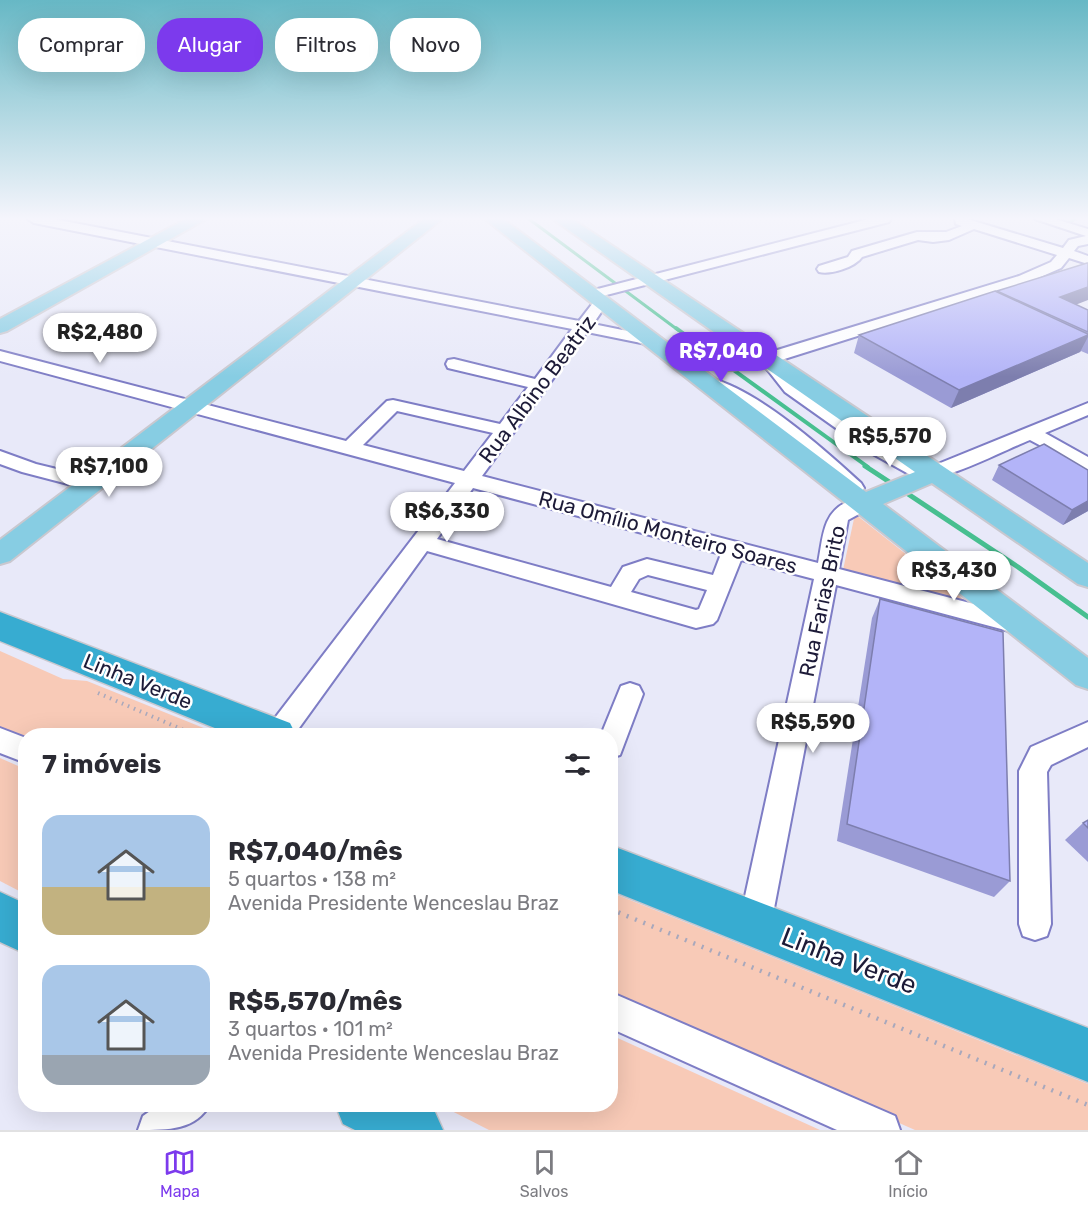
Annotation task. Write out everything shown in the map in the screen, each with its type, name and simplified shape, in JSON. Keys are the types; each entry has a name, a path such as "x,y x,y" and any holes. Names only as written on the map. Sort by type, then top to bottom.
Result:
{"highway":[{"name":"Linha Verde","path":"0,626 259,728"},
{"name":"Linha Verde","path":"618,870 1088,1055"},
{"path":"0,916 18,926"},
{"path":"379,1112 414,1130"}],"main road":[{"path":"0,327 102,272"},
{"path":"0,554 366,272"},
{"path":"566,272 676,358 870,500 1023,626 1088,676"},
{"path":"633,272 760,357 927,475 1087,578"},
{"path":"676,358 735,364 760,357"},
{"path":"870,500 927,475"}],"street":[{"path":"301,272 583,327 676,358"},
{"path":"600,296 681,272"},
{"path":"760,357 1005,272"},
{"path":"760,357 1024,279 1041,272"},
{"name":"Rua Albino Beatriz","path":"282,728 583,327 600,296"},
{"name":"Rua Omílio Monteiro Soares","path":"0,356 1023,626"},
{"path":"454,364 540,385"},
{"path":"349,448 393,405 506,431"},
{"path":"927,475 1088,408"},
{"path":"1030,432 1088,465"},
{"path":"0,457 29,468 91,484"},
{"path":"870,500 1088,665"},
{"name":"Rua Farias Brito","path":"755,924 840,514 870,500"},
{"path":"422,542 696,619 704,618 709,614 734,549"},
{"path":"617,597 631,573 647,567 720,585"},
{"path":"617,728 630,694"},
{"path":"1035,924 1033,771 1041,756 1088,734"},
{"path":"0,740 18,748"},
{"path":"618,1014 881,1130"},
{"path":"157,1130 181,1112"}],"path":[{"path":"618,912 1088,1105"}],"shaded area":[{"path":"855,514 967,602 843,570"},
{"path":"0,651 63,679 87,681 204,728 18,728 18,736 0,728"},
{"path":"0,758 18,766 18,890 0,881"},
{"path":"618,895 1088,1084 1088,1130 915,1130 618,999"},
{"path":"618,1038 820,1130 489,1130 454,1112 618,1112"}],"building":[{"path":"1060,272 1088,272 1088,287 1060,297 1088,310 1088,332 997,291"},
{"path":"995,291 1088,335 959,390 859,335"},
{"path":"1044,444 1088,470 1088,501 1072,510 999,465"},
{"path":"880,599 1003,632 1010,881 847,824"}],"waterway":[{"path":"600,272 678,330"},
{"path":"676,328 718,359"},
{"path":"728,366 868,467"},
{"path":"865,466 894,485"},
{"path":"902,490 1018,567 1088,617"}]}
